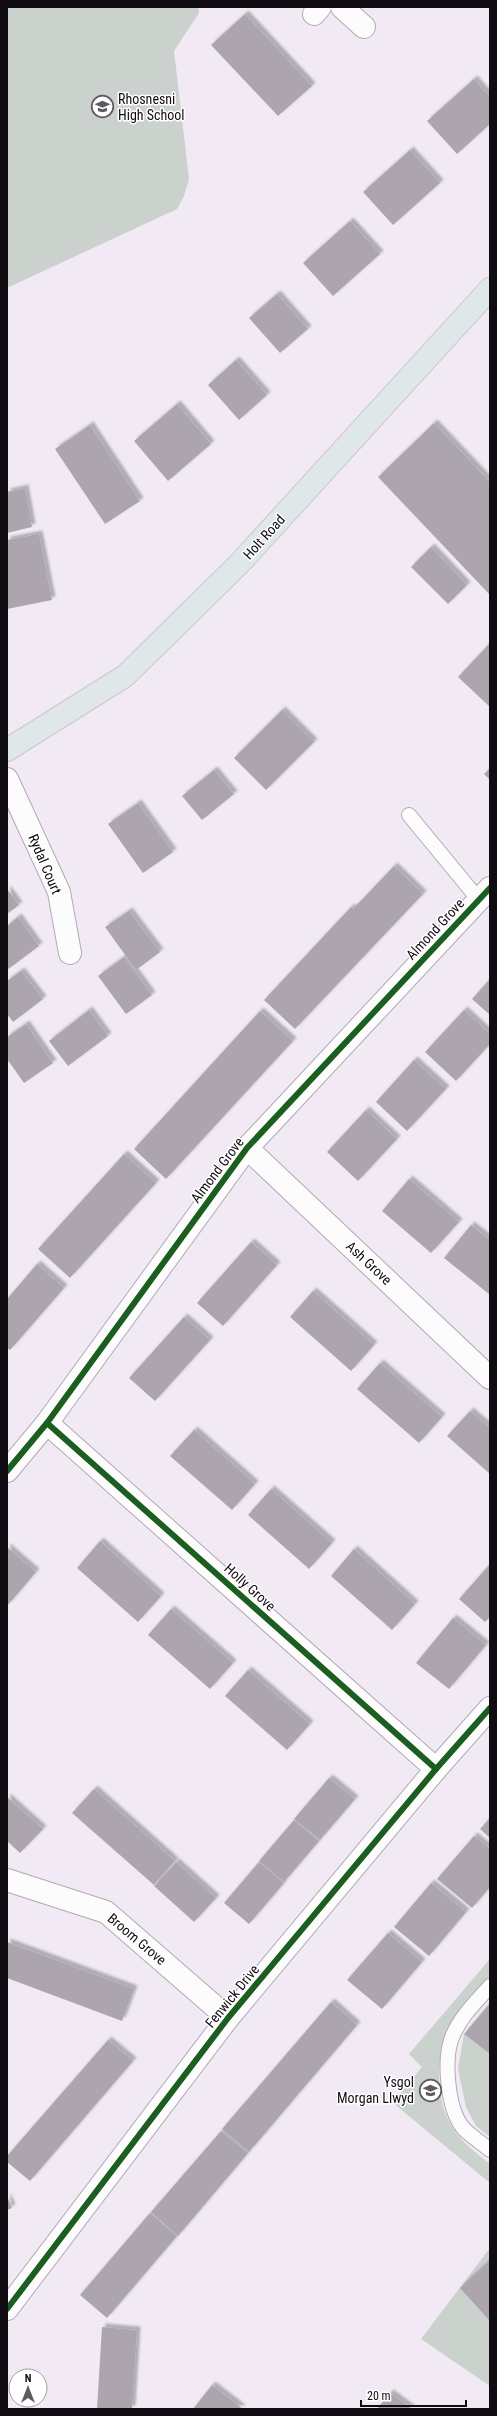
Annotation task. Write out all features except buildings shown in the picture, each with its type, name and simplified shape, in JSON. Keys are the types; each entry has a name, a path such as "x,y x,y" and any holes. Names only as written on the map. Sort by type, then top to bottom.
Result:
{"main road":[{"name":"Holt Road","path":"7,750 126,676 239,564 490,289"}],"street":[{"path":"342,7 364,27"},
{"name":"Rydal Court","path":"7,779 59,892 70,953"},
{"name":"Almond Grove","path":"7,1471 47,1423 247,1148 484,894"},
{"name":"Ash Grove","path":"247,1148 490,1378"},
{"name":"Holly Grove","path":"47,1423 436,1769"},
{"name":"Fenwick Drive","path":"7,2309 228,2018 436,1769 490,1708"},
{"name":"Broom Grove","path":"7,1880 106,1912 228,2018"}],"lane":[{"path":"409,816 484,894"},
{"path":"490,1986 471,2008 453,2035 447,2068 450,2099 463,2128 490,2150"}],"shaded area":[{"name":"Rhosnesni High School","path":"7,7 198,7 199,13 174,51 189,179 184,196 177,209 7,288"},
{"path":"490,1959 490,1977 460,2010 447,2033 440,2059 439,2074 442,2101 451,2125 459,2137 490,2164 490,2183 393,2103 422,2067 409,2054"},
{"path":"464,2034 490,2054 490,2137 476,2126 466,2107 458,2069"},
{"path":"490,2248 490,2386 421,2339"}],"cycle path":[{"path":"7,1471 47,1423 247,1148 490,888"},
{"path":"47,1423 436,1769"},
{"path":"7,2309 228,2018 436,1769 490,1708"}],"place":[{"name":"Rhosnesni High School","path":"102,107"},
{"name":"Ysgol Morgan Llwyd","path":"430,2090"}]}
